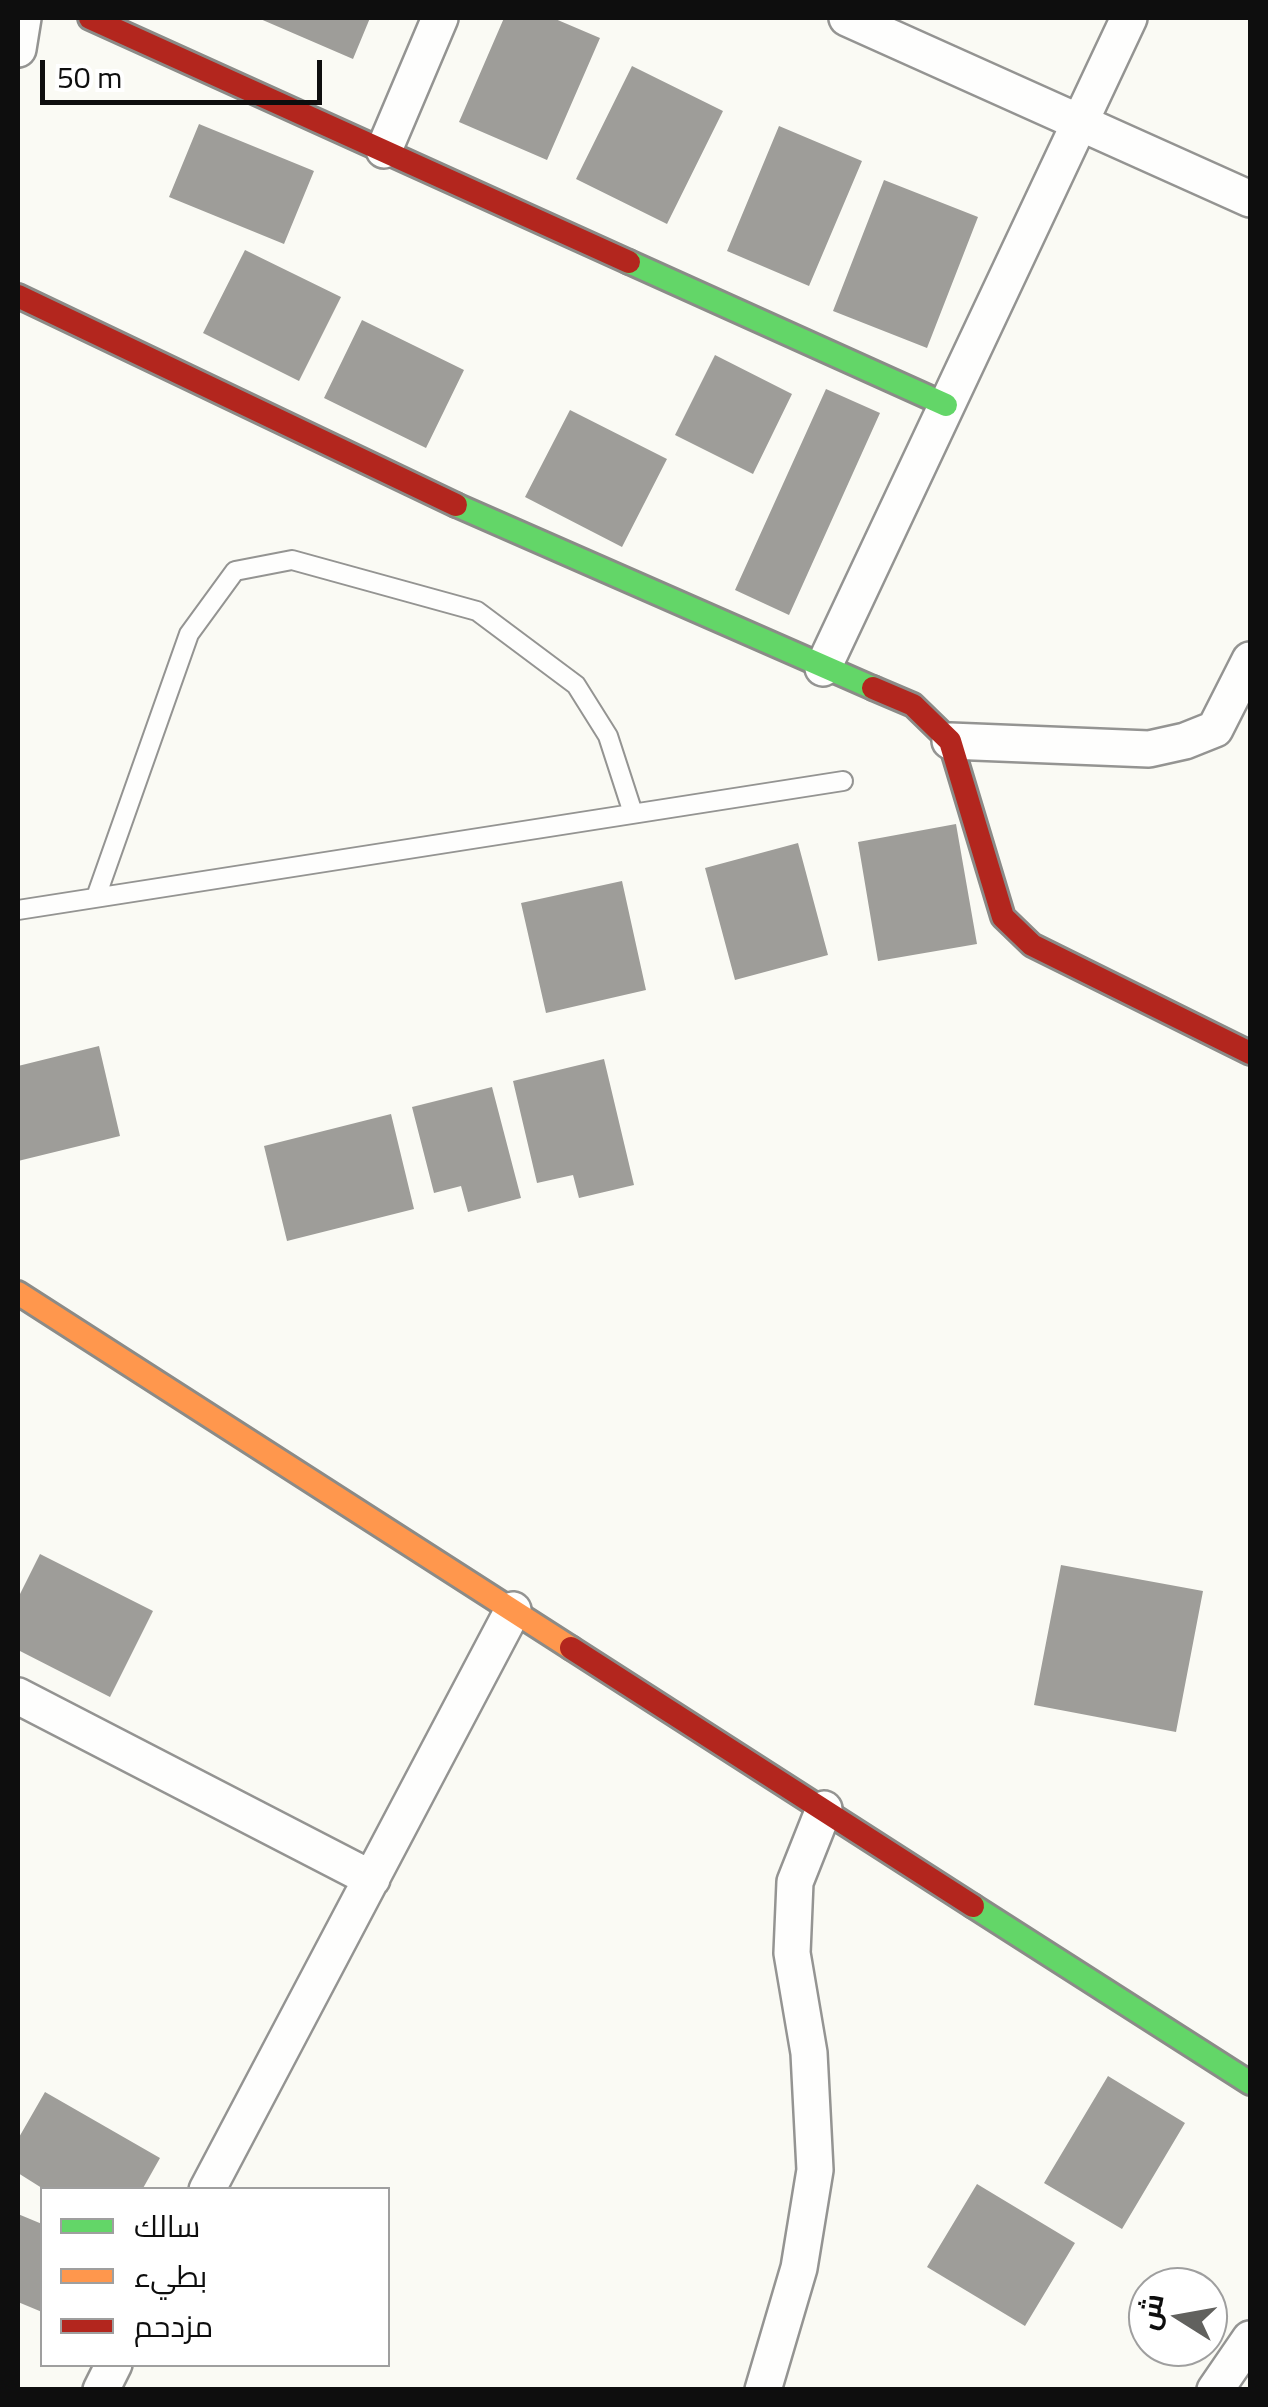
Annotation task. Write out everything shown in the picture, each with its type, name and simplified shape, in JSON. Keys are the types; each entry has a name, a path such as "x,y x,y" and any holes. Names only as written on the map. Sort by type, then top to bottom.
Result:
{"street":[{"path":"18,50 23,18"},
{"path":"90,18 946,404"},
{"path":"384,150 440,18"},
{"path":"847,18 1250,200"},
{"path":"822,668 1129,18"},
{"path":"18,296 526,538 913,705 950,741 1003,917 1032,945 1250,1053"},
{"path":"950,741 1149,748 1185,740 1215,729 1250,660"},
{"path":"18,1292 1250,2083"},
{"path":"209,2187 514,1610"},
{"path":"18,1696 372,1879"},
{"path":"763,2390 799,2268 814,2170 808,2053 792,1953 795,1882 824,1809"},
{"path":"1215,2390 1250,2339"},
{"path":"101,2390 112,2367"}],"lane":[{"path":"96,897 189,634 236,572 292,560 477,611 576,685 608,736 633,813"},
{"path":"18,910 842,781"}],"building":[{"path":"258,18 370,18 353,59"},
{"path":"504,18 553,18 600,38 547,160 459,122"},
{"path":"632,66 723,111 667,224 576,179"},
{"path":"199,124 314,171 284,244 169,197"},
{"path":"779,126 862,161 809,286 727,251"},
{"path":"884,180 978,217 927,348 833,311"},
{"path":"245,250 341,297 299,381 203,333"},
{"path":"362,320 464,370 426,448 324,398"},
{"path":"715,355 792,394 753,474 675,435"},
{"path":"826,389 880,413 789,615 735,590"},
{"path":"570,410 667,459 622,547 525,497"},
{"path":"956,824 977,944 878,961 858,842"},
{"path":"798,843 828,955 735,980 705,868"},
{"path":"622,881 646,990 546,1013 521,903"},
{"path":"99,1046 120,1136 18,1161 18,1066"},
{"path":"604,1059 634,1185 579,1198 573,1175 537,1183 513,1081"},
{"path":"492,1087 521,1198 468,1212 461,1186 434,1193 412,1107"},
{"path":"391,1114 414,1209 287,1241 264,1146"},
{"path":"40,1554 153,1611 110,1697 18,1650 18,1598"},
{"path":"1061,1565 1203,1591 1176,1732 1034,1705"},
{"path":"1108,2076 1185,2123 1122,2229 1044,2183"},
{"path":"45,2092 160,2158 144,2187 40,2187 18,2173 18,2139"},
{"path":"977,2184 1075,2243 1025,2326 927,2267"},
{"path":"18,2214 40,2223 40,2311 18,2302"}],"traffic: fast":[{"path":"629,262 946,405"},
{"path":"456,505 873,688"},
{"path":"973,1906 1250,2083"}],"traffic: slow":[{"path":"18,1293 571,1648"}],"traffic: jam":[{"path":"90,18 629,262"},
{"path":"18,296 456,505"},
{"path":"873,688 913,705 950,741 1003,917 1032,945 1250,1053"},
{"path":"571,1648 973,1906"}]}
